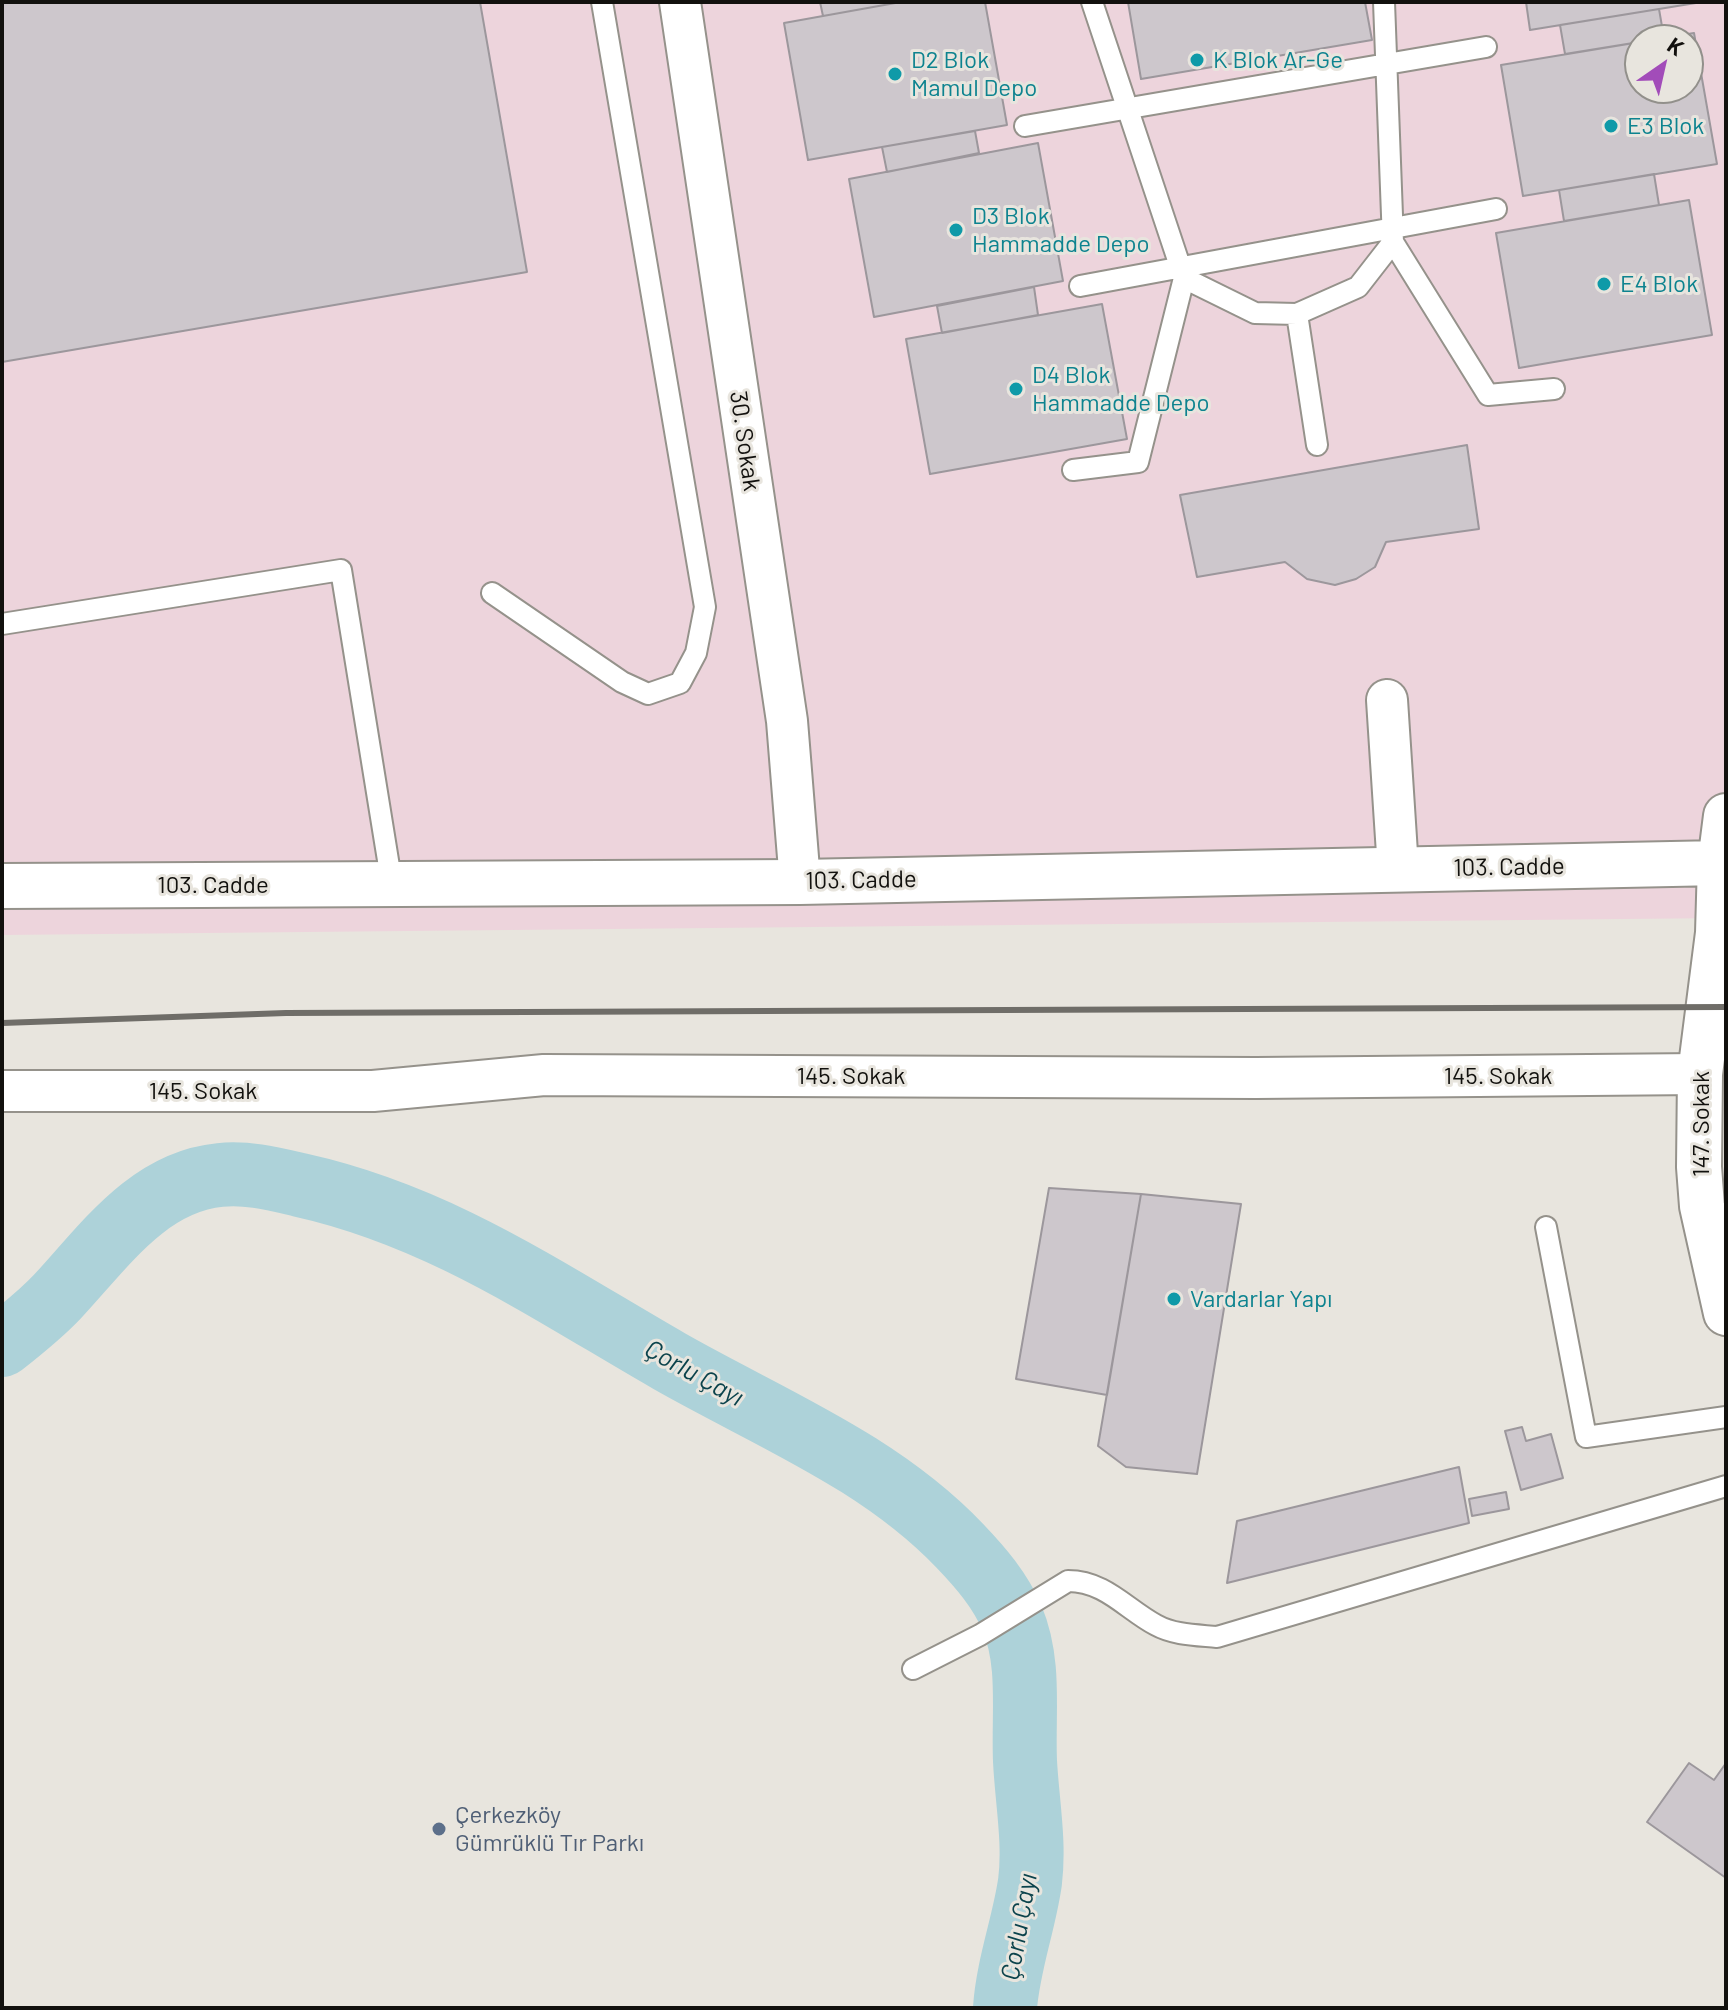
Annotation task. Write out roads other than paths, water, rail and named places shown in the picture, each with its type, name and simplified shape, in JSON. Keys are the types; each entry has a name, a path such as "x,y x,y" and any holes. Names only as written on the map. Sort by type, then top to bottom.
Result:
{"street":[{"name":"30. Sokak","path":"680,2 787,721 800,882"},
{"path":"1387,700 1398,869"},
{"name":"147. Sokak","path":"1726,816 1720,863 1722,932 1700,1074 1713,1167 1702,1206 1726,1313"},
{"name":"103. Cadde","path":"2,886 800,882 1720,863"},
{"name":"145. Sokak","path":"2,1091 373,1091 544,1075 1256,1078 1700,1074"}],"lane":[{"path":"492,593 622,682 648,694 680,683 696,653 705,607 602,2"},
{"path":"1073,470 1138,462 1182,272 1092,2"},
{"path":"1384,2 1392,235 1488,395 1554,389"},
{"path":"1025,126 1486,47"},
{"path":"1080,286 1182,272 1392,235 1496,209"},
{"path":"1182,272 1255,313 1297,314 1358,287 1392,235"},
{"path":"1297,314 1317,445"},
{"path":"2,624 341,570 392,885"},
{"path":"1546,1227 1586,1437 1726,1417"},
{"path":"913,1669 980,1635 1068,1581 1084,1581 1111,1593 1156,1625 1182,1634 1217,1637 1726,1486"}],"waterway":[{"name":"Çorlu Çayı","path":"2,1345 51,1304 128,1220 148,1204 194,1180 240,1174 300,1185 351,1199 446,1236 491,1258 669,1361 859,1465 928,1516 968,1554 1002,1598 1018,1635 1024,1670 1031,1867 1005,2008"}],"railway":[{"path":"2,1023 286,1013 1726,1007"}],"place":[{"name":"K Blok Ar-Ge","path":"1197,60"},
{"name":"D2 Blok Mamul Depo","path":"895,74"},
{"name":"E3 Blok","path":"1611,126"},
{"name":"D3 Blok Hammadde Depo","path":"956,230"},
{"name":"E4 Blok","path":"1604,284"},
{"name":"D4 Blok Hammadde Depo","path":"1016,389"},
{"name":"Vardarlar Yapı","path":"1174,1299"},
{"name":"Çerkezköy Gümrüklü Tır Parkı","path":"439,1829"}]}
